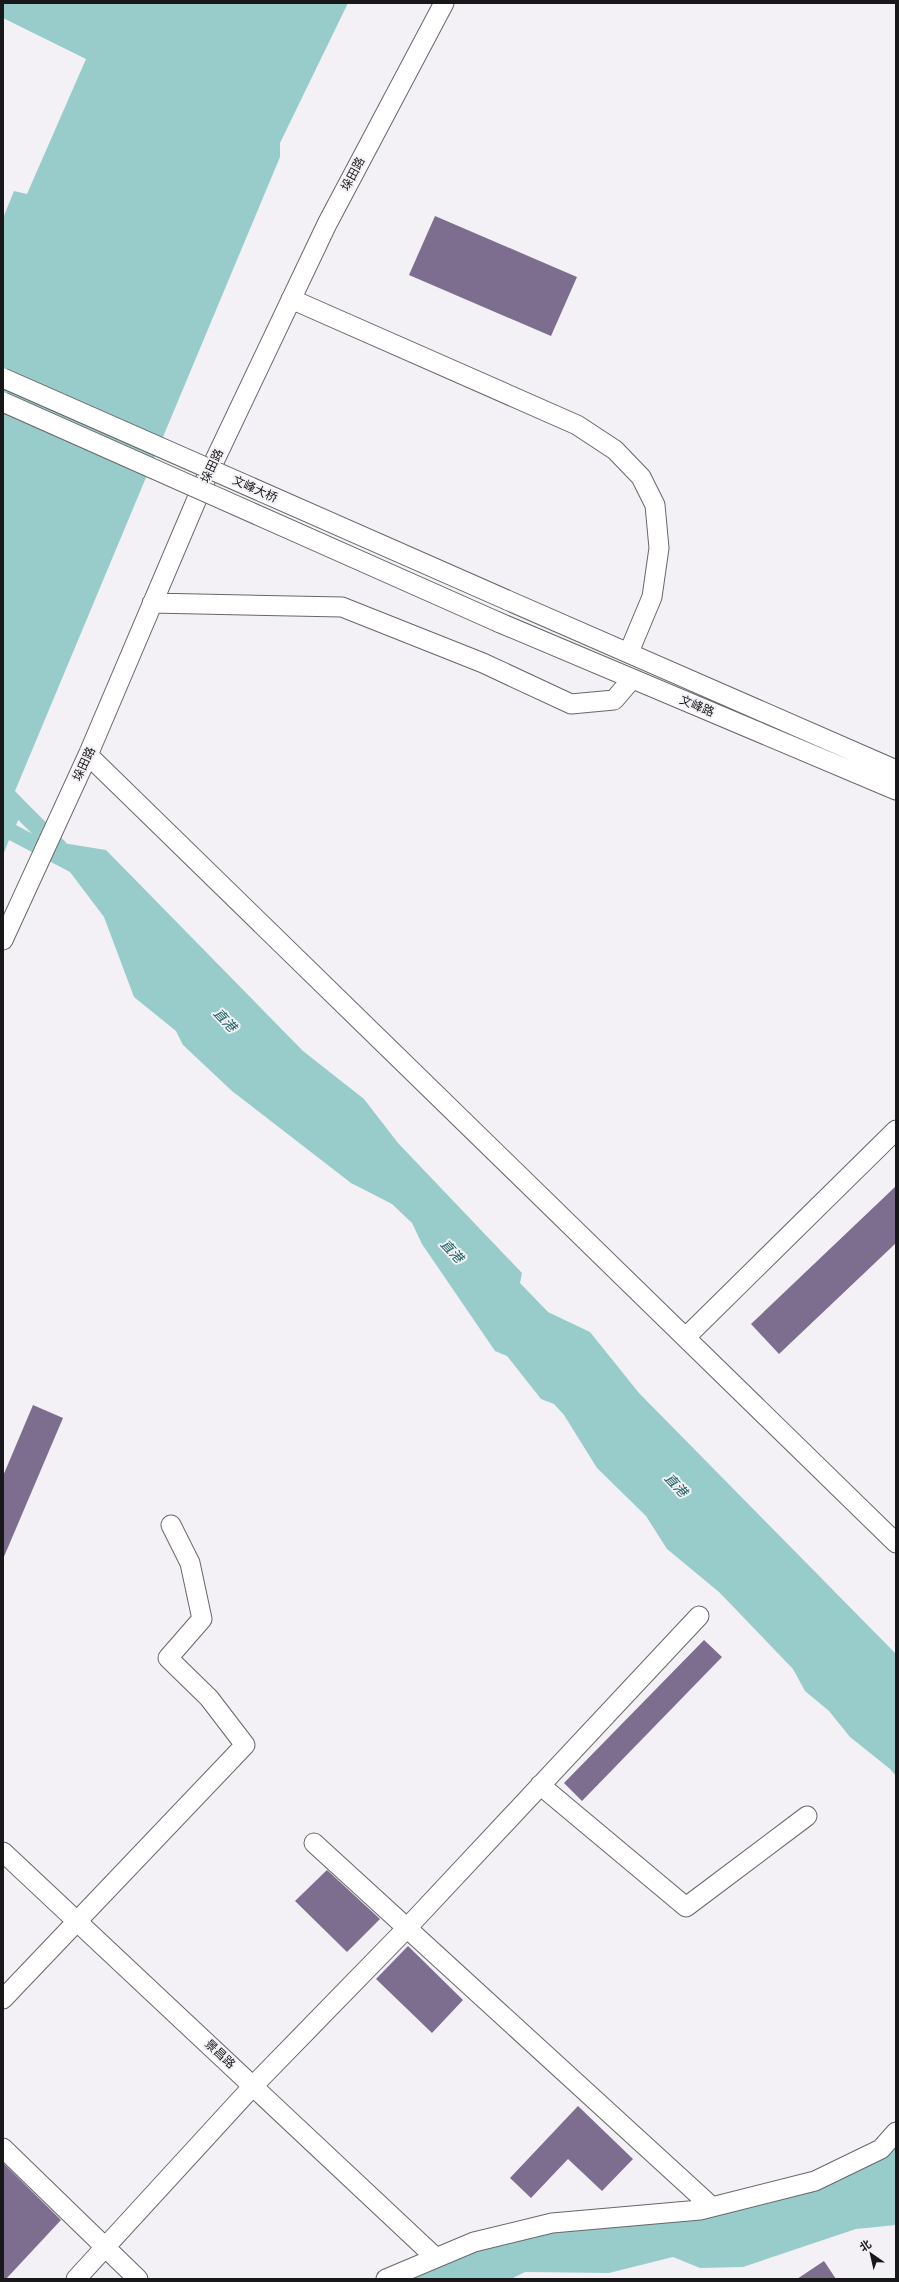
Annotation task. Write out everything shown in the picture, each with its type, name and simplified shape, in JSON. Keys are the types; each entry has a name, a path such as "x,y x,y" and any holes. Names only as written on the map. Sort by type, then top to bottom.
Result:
{"street":[{"name":"垛田路","path":"3,940 88,755 202,486 327,224 444,3"},
{"path":"291,299 577,425 615,450 641,477 655,505 659,548 652,597 629,652"},
{"name":"文峰大桥","path":"3,378 507,600"},
{"name":"文峰大桥","path":"3,402 498,622"},
{"name":"文峰路","path":"507,600 629,652 896,770"},
{"path":"152,604 342,607 483,663 570,704 614,700 632,679"},
{"name":"文峰路","path":"498,622 896,790"},
{"path":"88,755 896,1543"},
{"path":"686,1337 896,1130"},
{"path":"3,1999 245,1745 209,1698 168,1658 202,1619 190,1563 171,1525"},
{"path":"76,2279 253,2086 406,1929 699,1616"},
{"path":"540,1785 686,1907 807,1816"},
{"path":"314,1843 406,1929 712,2207"},
{"name":"景昌路","path":"3,1852 436,2258"},
{"path":"386,2279 474,2242 552,2223 700,2210 815,2181 881,2149 896,2132"},
{"path":"3,2148 138,2279"}],"water":[{"path":"3,3 348,3 280,143 280,157 15,791 26,803 16,825 44,840 106,850 303,1051 364,1099 398,1143 522,1273 520,1283 548,1312 590,1332 639,1393 896,1654 896,1776 890,1769 850,1737 829,1711 805,1691 793,1669 719,1592 667,1549 646,1516 597,1468 564,1415 554,1404 541,1399 507,1356 495,1351 422,1244 412,1223 392,1204 351,1183 232,1091 183,1045 176,1031 134,997 104,917 70,872 9,840 3,855 3,218 14,191 27,194 86,59 3,18"},
{"path":"896,2132 896,2225 856,2229 743,2267 700,2268 673,2257 609,2273 525,2272 511,2279 386,2279 474,2242 700,2210 815,2181"}],"building":[{"path":"435,216 577,277 551,336 409,275"},
{"path":"896,1186 896,1243 779,1354 751,1324"},
{"path":"33,1405 63,1418 3,1559 3,1476"},
{"path":"704,1640 722,1657 582,1801 564,1783"},
{"path":"327,1870 380,1919 347,1952 295,1901"},
{"path":"408,1946 463,2000 432,2033 376,1979"},
{"path":"578,2106 633,2159 602,2191 568,2159 531,2198 510,2178"},
{"path":"3,2163 61,2220 6,2279 3,2279"},
{"path":"824,2261 836,2279 797,2279"}],"waterway":[{"name":"直港","path":"3,792 59,848"}]}
